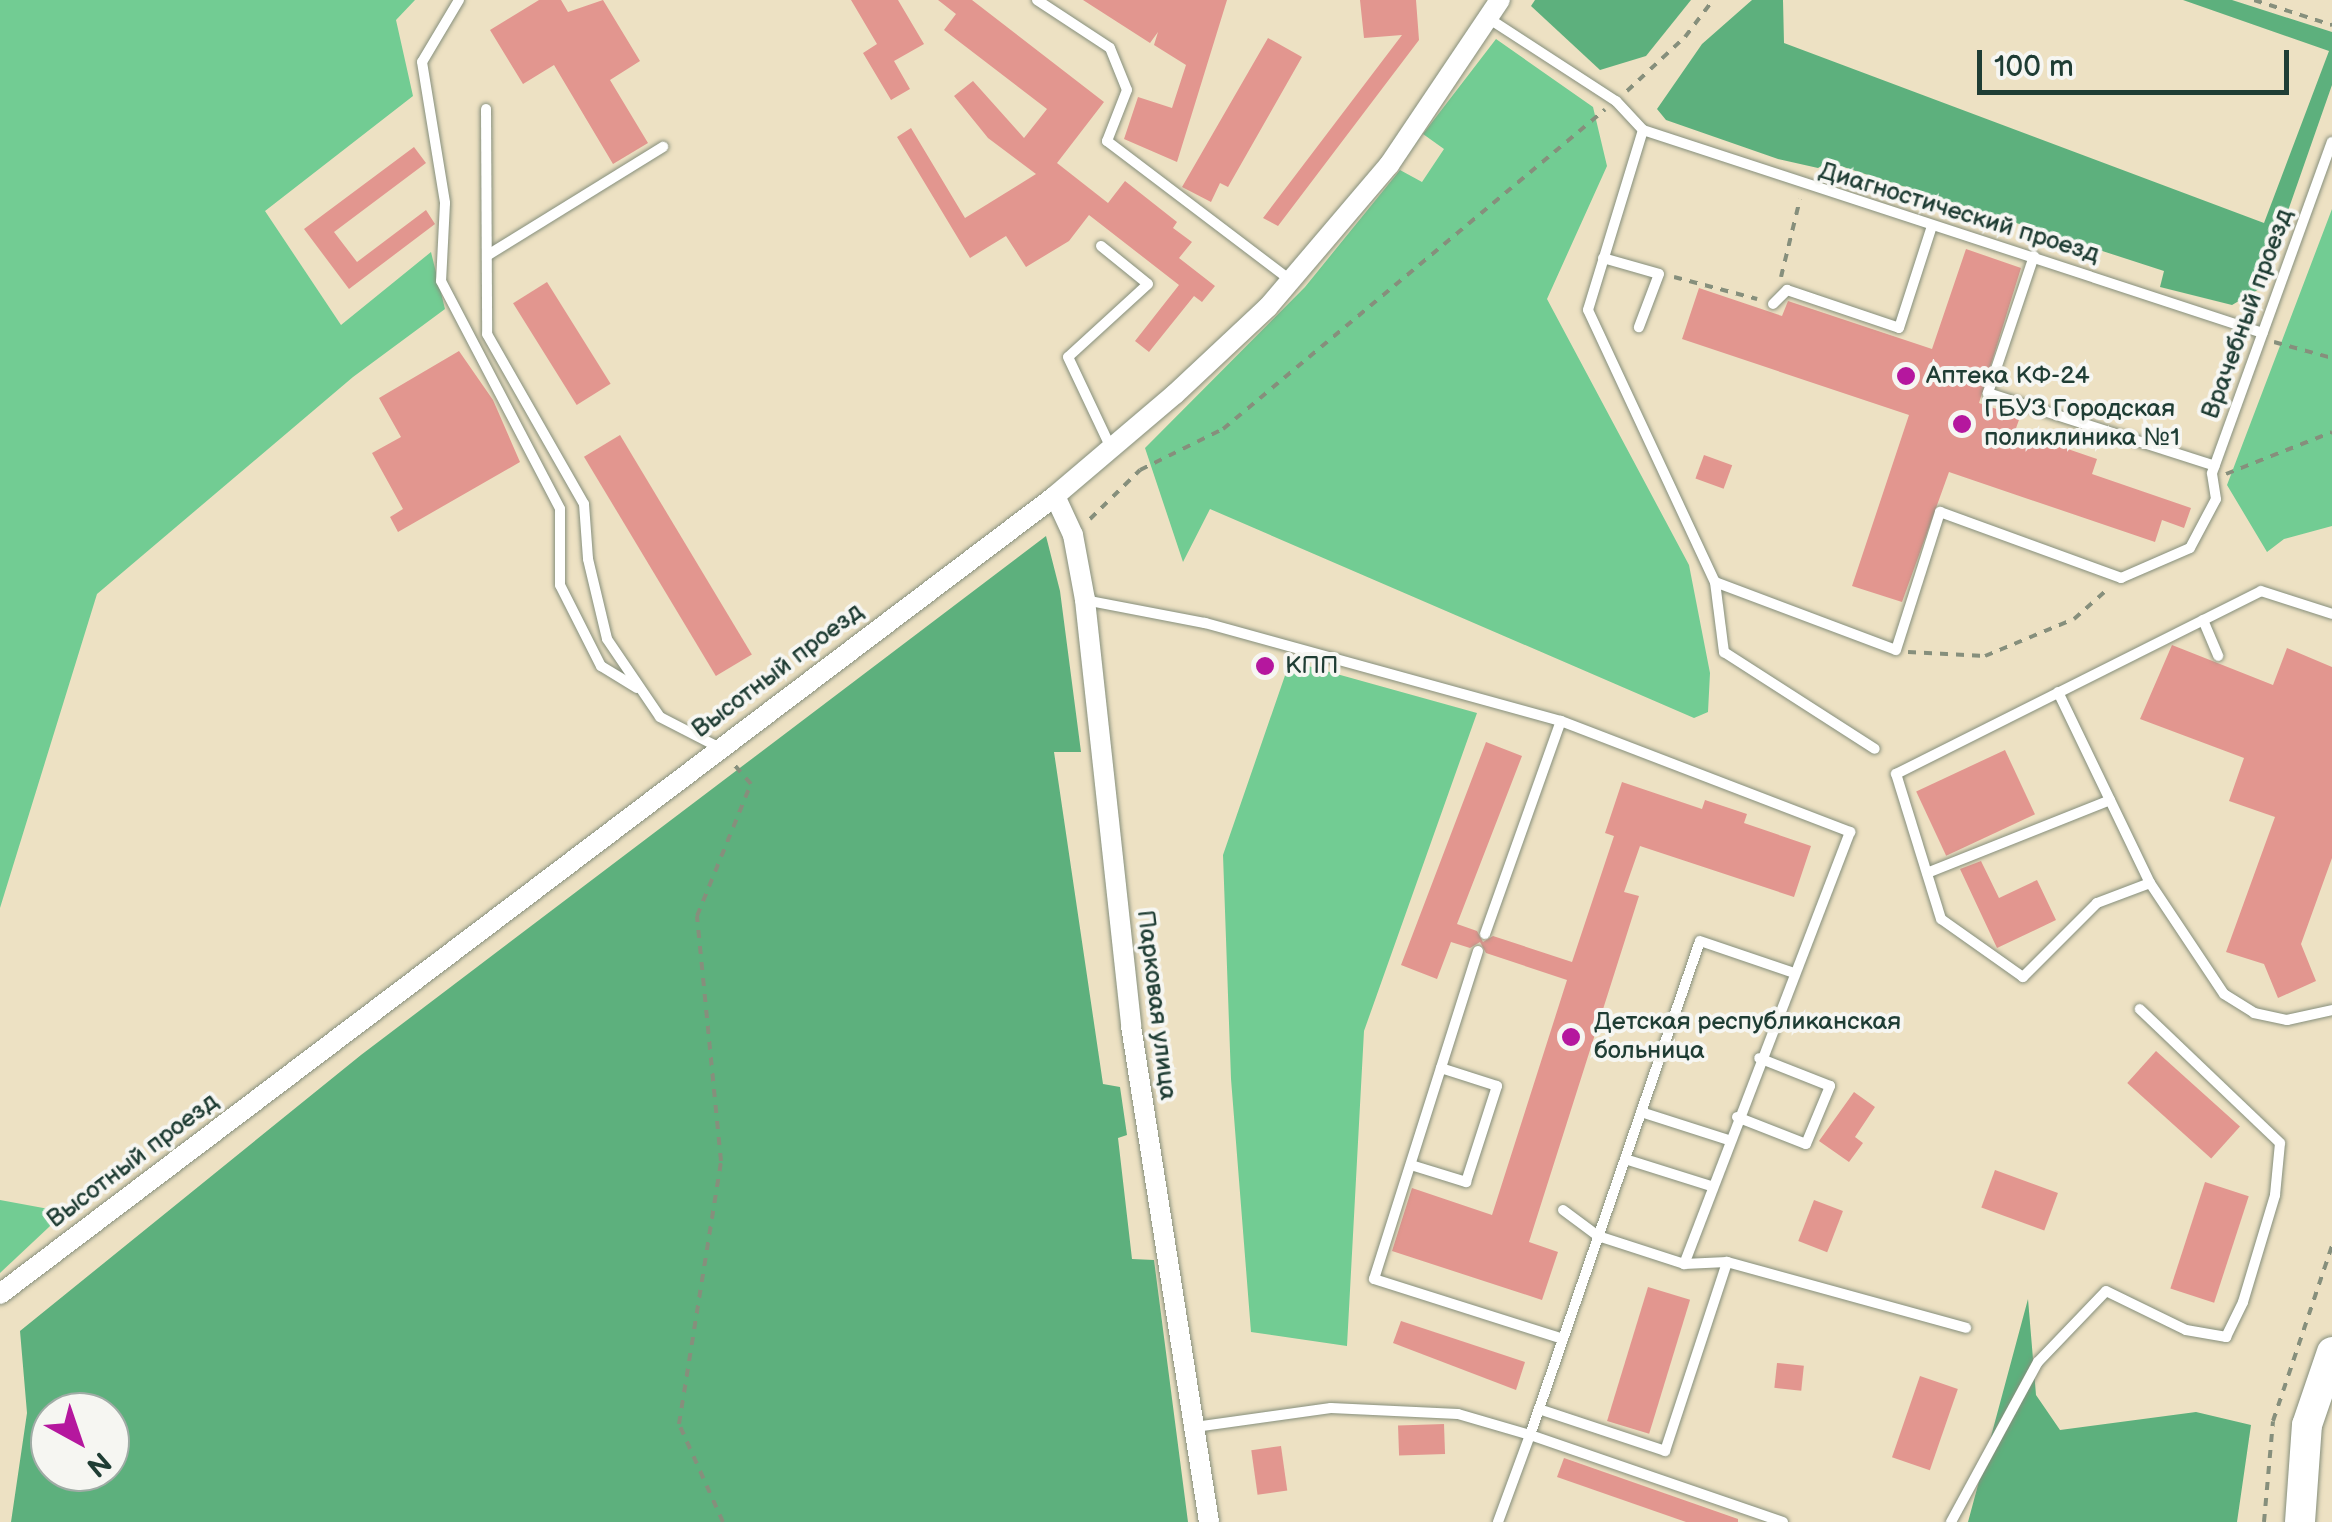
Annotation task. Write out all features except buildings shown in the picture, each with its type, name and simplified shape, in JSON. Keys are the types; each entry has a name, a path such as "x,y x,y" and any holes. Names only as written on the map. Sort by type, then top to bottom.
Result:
{"main road":[{"path":"2300,1522 2308,1425 2332,1352"}],"street":[{"name":"Высотный проезд","path":"0,1294 718,747 1055,496 1111,449 1291,281 1389,165 1493,9"},
{"name":"Парковая улица","path":"1055,496 1073,535 1086,600 1131,1026 1209,1522"}],"lane":[{"path":"459,0 422,62 445,203 442,281 560,510 560,584 602,666 637,688"},
{"path":"1036,0 1110,48 1127,90 1108,141 1291,281"},
{"path":"1493,9 1616,101 1643,130 1588,310 1714,582 1724,652 1875,749"},
{"path":"486,109 487,334 584,504 588,559 608,639 637,688 660,717 718,747"},
{"name":"Диагностический проезд","path":"1643,130 2034,256 2262,336"},
{"name":"Врачебный проезд","path":"2120,578 2190,548 2216,499 2213,470 2332,142"},
{"path":"488,255 664,147"},
{"path":"1773,304 1786,290 1899,328 1932,226"},
{"path":"1101,246 1148,284 1068,357 1111,449"},
{"path":"2034,256 1988,393 2213,470"},
{"path":"1604,258 1659,274 1639,326"},
{"path":"1714,582 1896,650 1940,512 2120,578"},
{"path":"2150,883 2097,903 2023,977 1941,920 1896,774 2261,591 2332,614"},
{"path":"1086,600 1205,623 1561,721 1850,832 1791,972 1684,1264"},
{"path":"2203,620 2218,656"},
{"path":"2058,692 2150,883 2224,994 2254,1013 2287,1020 2332,1010"},
{"path":"1485,934 1561,721"},
{"path":"1926,873 2110,800"},
{"path":"1498,1522 1700,941 1791,972"},
{"path":"1478,951 1374,1279 1563,1339"},
{"path":"1951,1522 2038,1362 2106,1290 2186,1330 2226,1337 2243,1302 2275,1195 2280,1143 2140,1008"},
{"path":"1736,1117 1806,1144 1830,1086 1759,1058"},
{"path":"1410,1165 1466,1182 1482,1134 1497,1086 1442,1068"},
{"path":"1641,1112 1728,1140"},
{"path":"1625,1159 1711,1186"},
{"path":"1563,1210 1598,1236 1684,1264 1727,1262 1966,1328"},
{"path":"1539,1409 1665,1451 1727,1262"},
{"path":"1195,1427 1331,1408 1458,1414 1783,1522"}],"path":[{"path":"1073,535 1140,470 1223,429 1616,101 1686,37 1712,0"},
{"path":"2254,0 2332,25"},
{"path":"1773,304 1804,185"},
{"path":"1680,278 1753,298"},
{"path":"2262,336 2332,358"},
{"path":"2213,470 2234,474 2332,432"},
{"path":"1896,650 1942,658 1985,656 2074,619 2120,578"},
{"path":"718,747 751,784 697,916 722,1161 680,1424 723,1522"},
{"path":"2264,1522 2273,1421 2332,1246"}],"green space":[{"path":"0,0 415,0 396,20 413,96 265,211 341,325 431,252 445,309 353,377 97,594 0,908"},
{"path":"1535,0 1691,0 1646,56 1600,70 1531,6"},
{"path":"1752,0 1783,0 1784,43 2264,223 2329,51 2183,0 2232,0 2332,32 2332,85 2261,288 2232,305 2160,287 2164,271 1828,162 1818,168 1778,159 1666,120 1657,109 1702,44"},
{"path":"1496,39 1593,107 1607,166 1547,299 1689,565 1710,673 1708,712 1694,718 1210,509 1183,562 1145,448 1305,287 1400,170 1422,182 1444,149 1423,134"},
{"path":"2332,209 2332,526 2284,539 2267,552 2227,485"},
{"path":"1046,536 1060,591 1081,752 1054,752 1103,1084 1120,1087 1127,1135 1118,1138 1132,1259 1154,1260 1188,1522 11,1522 27,1413 20,1331 361,1055"},
{"path":"1290,661 1477,713 1364,1031 1347,1346 1251,1332 1231,1079 1223,855"},
{"path":"0,1200 65,1212 0,1273"},
{"path":"2028,1299 2036,1395 2060,1430 2196,1412 2251,1425 2237,1522 1968,1522"}],"place":[{"name":"Аптека КФ-24","path":"1906,376"},
{"name":"ГБУЗ Городская поликлиника №1","path":"1962,424"},
{"name":"КПП","path":"1265,666"},
{"name":"Детская республиканская больница","path":"1571,1037"}]}
